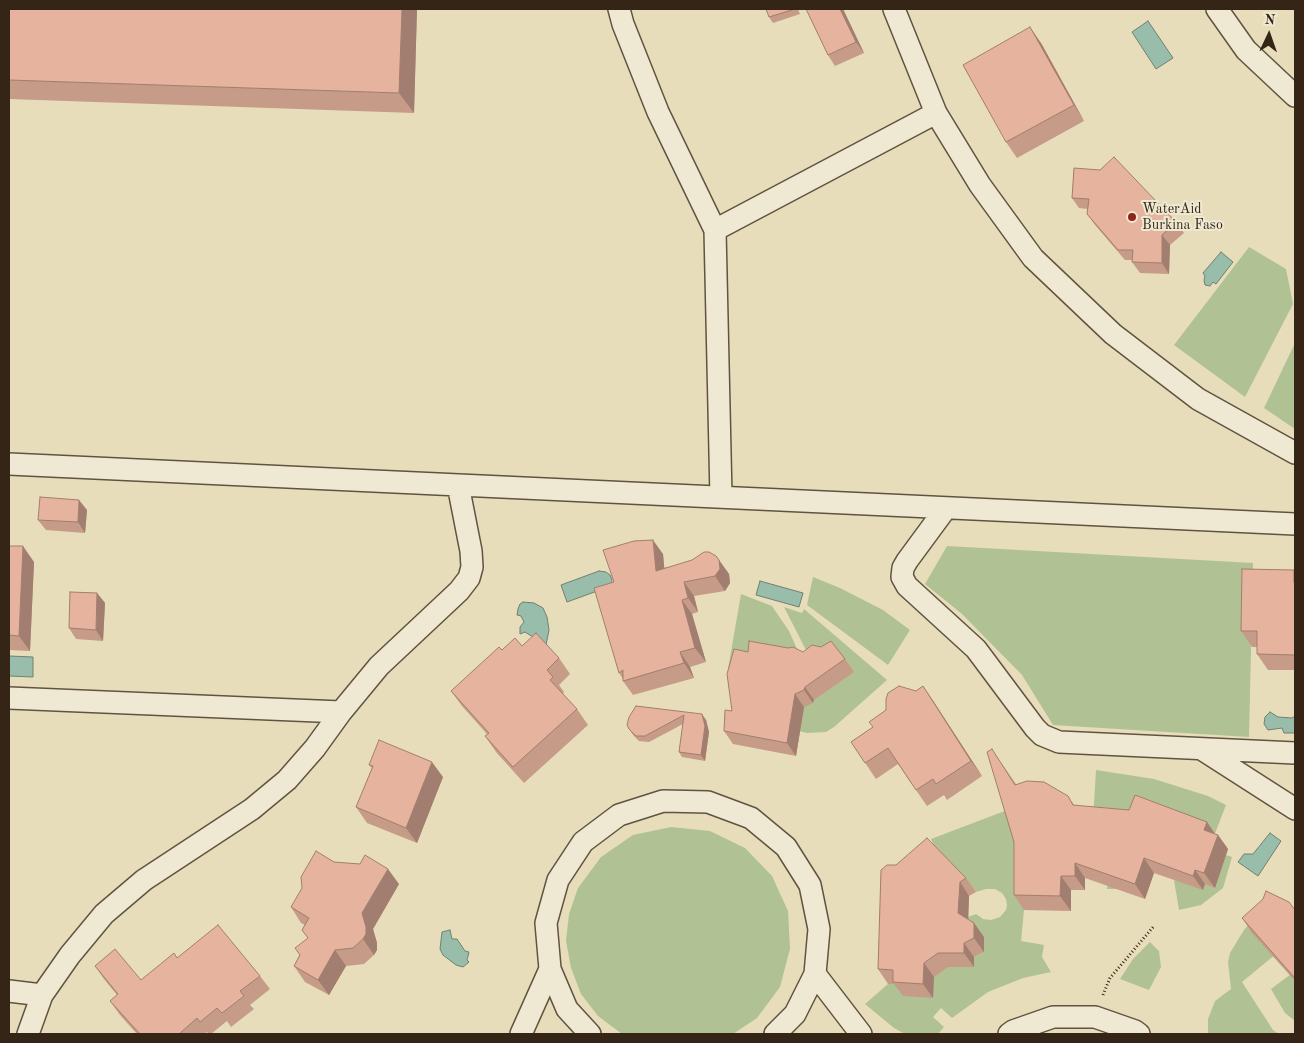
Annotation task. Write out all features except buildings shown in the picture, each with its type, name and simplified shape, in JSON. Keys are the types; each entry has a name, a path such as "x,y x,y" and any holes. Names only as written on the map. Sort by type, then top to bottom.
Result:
{"street":[{"path":"619,9 623,24 658,112 716,230 721,498"},
{"path":"894,9 936,113 980,185 1033,258 1113,334 1198,399 1295,453"},
{"path":"1217,9 1246,50 1295,96"},
{"path":"716,230 936,113"},
{"path":"9,464 1295,524"},
{"path":"28,1034 42,995 70,955 104,914 144,880 252,809 287,780 380,666 460,591 469,578 472,566 471,551 458,485"},
{"path":"946,508 907,561 903,568 902,577 907,586 976,649 1038,731 1050,739 1059,742 1295,753"},
{"path":"9,698 341,712"},
{"path":"1203,750 1295,809"},
{"path":"590,1034 567,1009 550,968 546,923 558,880 583,842 619,815 663,801 708,802 751,818 786,846 810,885 820,929 814,974 795,1014 775,1034"},
{"path":"522,1034 550,968"},
{"path":"814,974 861,1034"},
{"path":"9,991 42,995"},
{"path":"1009,1034 1053,1017 1095,1016 1139,1034"}],"path":[{"path":"1095,1016 1110,978 1154,926"}],"shaded area":[{"path":"1148,21 1173,58 1156,69 1132,32"},
{"path":"1249,247 1286,269 1293,304 1245,397 1174,345"},
{"path":"1221,252 1233,262 1216,284 1213,282 1210,286 1205,285 1203,273"},
{"path":"1295,343 1295,429 1264,408"},
{"path":"947,546 1253,563 1249,737 1053,725 1022,675 962,614 925,584"},
{"path":"599,571 610,575 612,580 611,586 567,602 561,585"},
{"path":"813,577 840,588 883,610 910,630 888,665 807,605"},
{"path":"760,581 803,593 799,607 756,595"},
{"path":"741,594 772,606 789,631 802,660 744,670 728,669"},
{"path":"523,602 534,603 543,608 549,630 546,645 525,632 520,634 520,627 524,622 521,616 517,615 520,604"},
{"path":"784,607 802,613 804,609 887,680 826,732 807,733 785,728 810,658"},
{"path":"9,656 33,657 33,677 9,676"},
{"path":"1270,712 1278,717 1292,718 1295,716 1295,733 1284,733 1282,728 1268,730 1264,724 1265,717"},
{"path":"1096,770 1154,779 1208,796 1226,805 1214,836 1116,889 1107,889 1108,879 1093,820"},
{"path":"1010,809 1024,910 1021,941 1044,945 1042,957 1051,972 1023,978 988,992 952,1018 941,1008 933,1017 944,1027 938,1034 905,1034 894,1028 865,1004 888,984 903,984 938,974 944,967 974,967 974,957 984,952 968,927 968,917 976,914 983,919 991,920 1000,917 1006,910 1007,905 1002,893 995,889 976,892 937,852 931,839"},
{"path":"671,827 710,831 745,848 772,876 788,911 790,949 780,987 757,1018 733,1034 622,1034 598,1016 581,994 571,968 566,941 569,914 578,888 601,857 633,835"},
{"path":"1270,833 1281,841 1258,876 1238,862 1244,854 1253,854"},
{"path":"1226,855 1232,857 1223,888 1201,905 1179,910 1174,880 1205,884"},
{"path":"1263,907 1276,954 1242,982 1273,1030 1279,1034 1208,1034 1208,1019 1215,1001 1231,989 1228,962 1230,953 1244,930"},
{"path":"450,930 452,939 457,939 465,951 469,952 467,960 469,962 463,967 456,965 443,955 440,949 442,932"},
{"path":"1150,942 1159,951 1161,967 1149,990 1120,979 1133,959"},
{"path":"1295,971 1295,1021 1285,1013 1271,989"}],"place":[{"name":"WaterAid Burkina Faso","path":"1132,217"}]}
